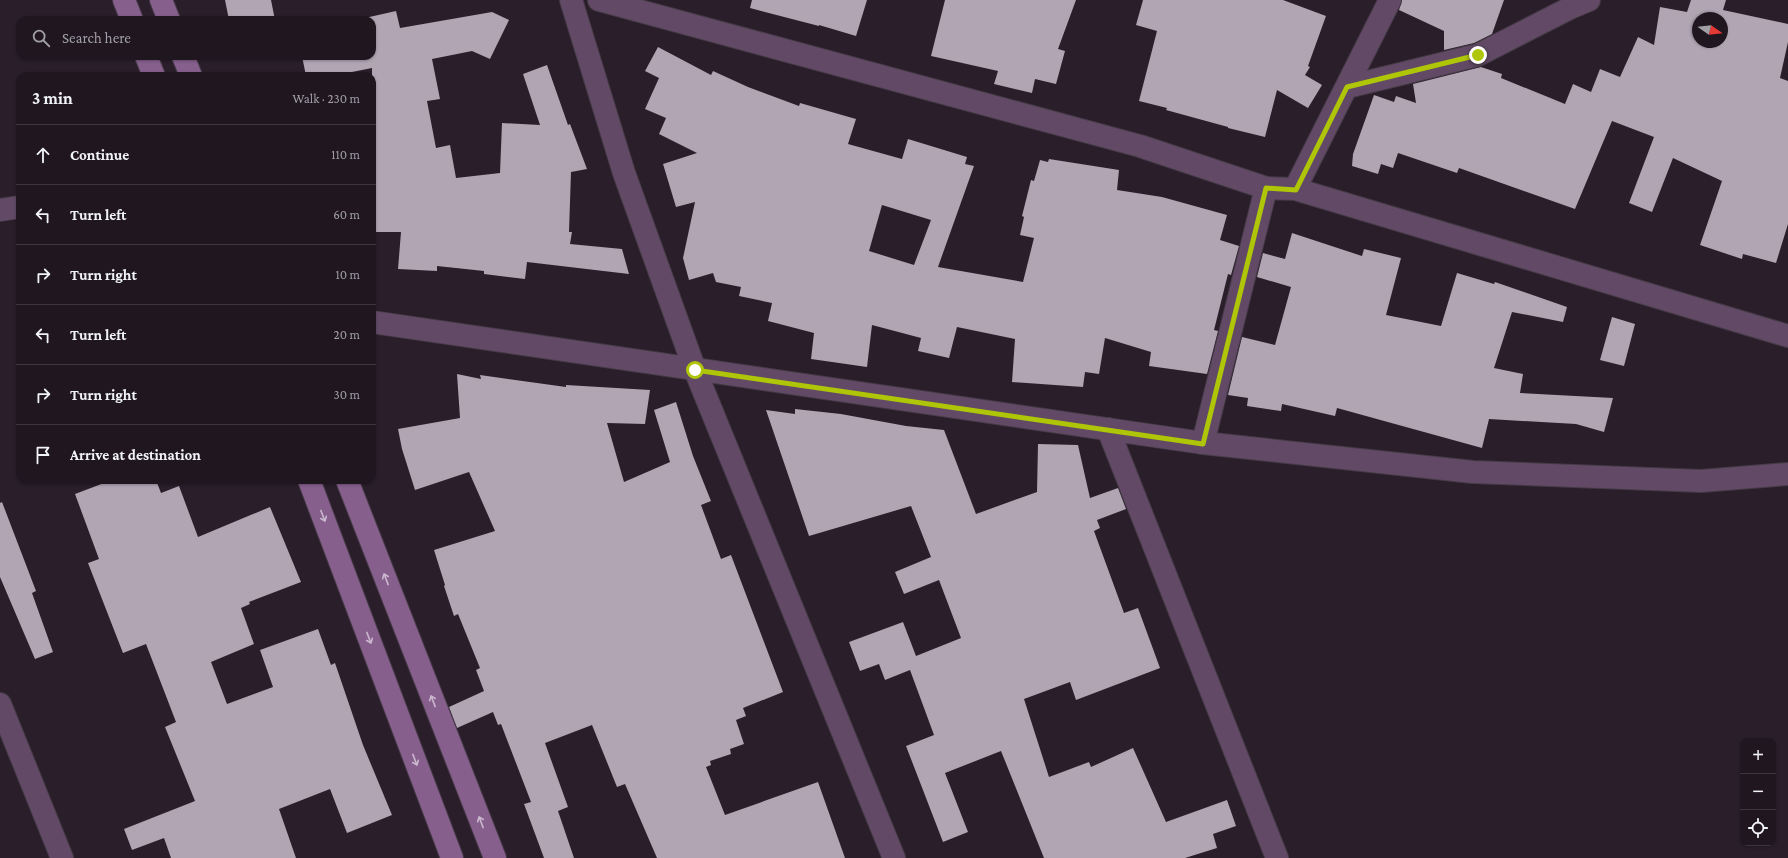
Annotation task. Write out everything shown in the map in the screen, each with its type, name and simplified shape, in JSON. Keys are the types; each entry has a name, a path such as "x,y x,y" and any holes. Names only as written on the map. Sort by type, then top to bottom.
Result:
{"street":[{"path":"124,0 130,16"},
{"path":"161,0 167,16"},
{"path":"571,0 624,173 695,370 894,858"},
{"path":"599,0 1140,146 1266,188 1296,190 1788,336"},
{"path":"1296,190 1390,0"},
{"path":"1347,87 1478,55 1570,8 1589,0"},
{"path":"148,60 152,72"},
{"path":"184,60 189,72"},
{"path":"1203,444 1266,188"},
{"path":"0,210 16,208"},
{"path":"376,323 1203,444 1473,472 1701,480 1788,474"},
{"path":"1108,429 1277,858"},
{"path":"311,484 452,858"},
{"path":"350,484 495,858"},
{"path":"0,704 62,858"}],"building":[{"path":"225,0 271,0 274,16 228,16"},
{"path":"752,0 867,0 856,36 750,8"},
{"path":"945,0 1076,0 1058,49 1065,51 1056,84 1035,79 1032,93 994,84 998,71 931,56"},
{"path":"1143,0 1283,0 1326,16 1308,66 1310,67 1305,75 1322,85 1308,108 1277,90 1265,137 1228,128 1166,110 1167,108 1139,101 1157,31 1136,25"},
{"path":"1402,0 1504,0 1492,34 1474,43 1444,50 1444,31 1399,10"},
{"path":"1691,0 1726,0 1723,10 1788,24 1788,42 1780,78 1788,81 1788,224 1776,263 1743,254 1742,259 1700,245 1722,181 1673,158 1652,212 1629,203 1654,137 1612,121 1575,209 1459,168 1457,173 1398,153 1393,168 1381,164 1378,174 1352,166 1353,154 1374,95 1394,102 1396,96 1416,103 1413,84 1481,67 1502,74 1501,78 1565,104 1573,84 1591,92 1600,69 1620,77 1638,37 1654,45 1660,7 1687,12"},
{"path":"396,11 400,28 492,12 509,20 490,59 472,51 432,59 440,99 427,101 436,148 450,145 456,178 500,173 502,123 540,125 523,74 547,65 568,125 570,124 587,169 571,172 569,232 572,232 570,244 622,249 629,274 527,262 525,279 484,274 484,271 437,266 437,271 398,269 401,232 376,232 376,72 372,72 372,68 352,72 305,72 303,60 376,60 376,16 374,16"},
{"path":"658,47 711,75 713,71 748,87 799,106 800,103 856,119 848,144 902,159 908,139 967,157 965,164 974,166 938,267 1023,282 1034,238 1020,235 1024,217 1022,216 1031,180 1034,181 1040,160 1048,162 1049,159 1119,170 1117,190 1162,197 1227,215 1220,240 1239,246 1231,275 1228,274 1214,330 1218,331 1207,374 1149,366 1151,352 1105,338 1099,374 1085,372 1083,387 1012,382 1015,339 957,327 949,358 918,351 921,338 872,325 867,367 811,359 814,333 768,321 772,303 739,296 741,287 716,282 713,273 689,280 683,258 695,202 676,207 663,164 697,153 659,134 666,118 645,109 659,78 645,71","holes":["882,205 931,220 914,265 869,251"]},
{"path":"1292,233 1362,256 1364,249 1401,258 1386,315 1441,326 1457,273 1494,284 1495,282 1567,307 1563,322 1512,312 1494,368 1523,374 1520,393 1613,398 1604,432 1576,424 1489,419 1482,448 1337,408 1335,416 1282,404 1281,411 1247,406 1248,398 1228,395 1242,337 1275,345 1291,287 1257,277 1263,253 1285,259"},
{"path":"1612,317 1635,324 1624,366 1600,360"},
{"path":"457,374 481,379 480,375 566,387 566,385 650,390 645,424 607,423 624,482 670,462 654,410 676,402 693,456 711,501 701,505 721,559 731,555 783,692 743,708 746,716 736,720 744,744 730,749 731,754 710,761 711,765 706,767 725,815 818,782 845,858 657,858 625,784 617,787 592,725 545,743 568,807 558,811 574,858 544,858 524,804 531,802 501,724 498,725 493,712 457,728 449,707 484,691 476,670 480,668 458,614 454,616 434,550 495,531 469,472 415,490 402,449 398,429 460,418"},
{"path":"795,409 841,414 906,426 944,430 976,514 1037,492 1038,444 1078,445 1090,498 1118,488 1126,509 1097,520 1100,528 1094,531 1124,613 1138,608 1160,668 1076,700 1070,682 1024,699 1049,777 1089,762 1091,767 1133,748 1166,822 1227,800 1236,826 1213,834 1217,848 1185,858 1044,858 1001,751 945,773 968,832 943,842 906,746 934,735 910,670 885,680 879,664 860,671 849,642 903,622 916,656 961,638 939,580 904,594 895,572 931,557 911,506 809,536 766,410 795,414"},
{"path":"101,484 158,484 161,493 179,486 198,537 270,507 301,582 249,602 250,604 241,608 254,644 211,662 227,704 273,687 260,650 318,629 331,665 335,663 363,745 392,815 347,833 330,789 279,809 296,858 171,858 164,838 132,850 124,829 195,801 165,727 176,722 146,644 123,653 88,563 99,559 75,494"},
{"path":"2,502 36,591 32,593 53,652 35,659 0,577 0,503"}],"route":[{"path":"695,370 1203,444 1266,188 1296,190 1347,87 1478,55"}]}
